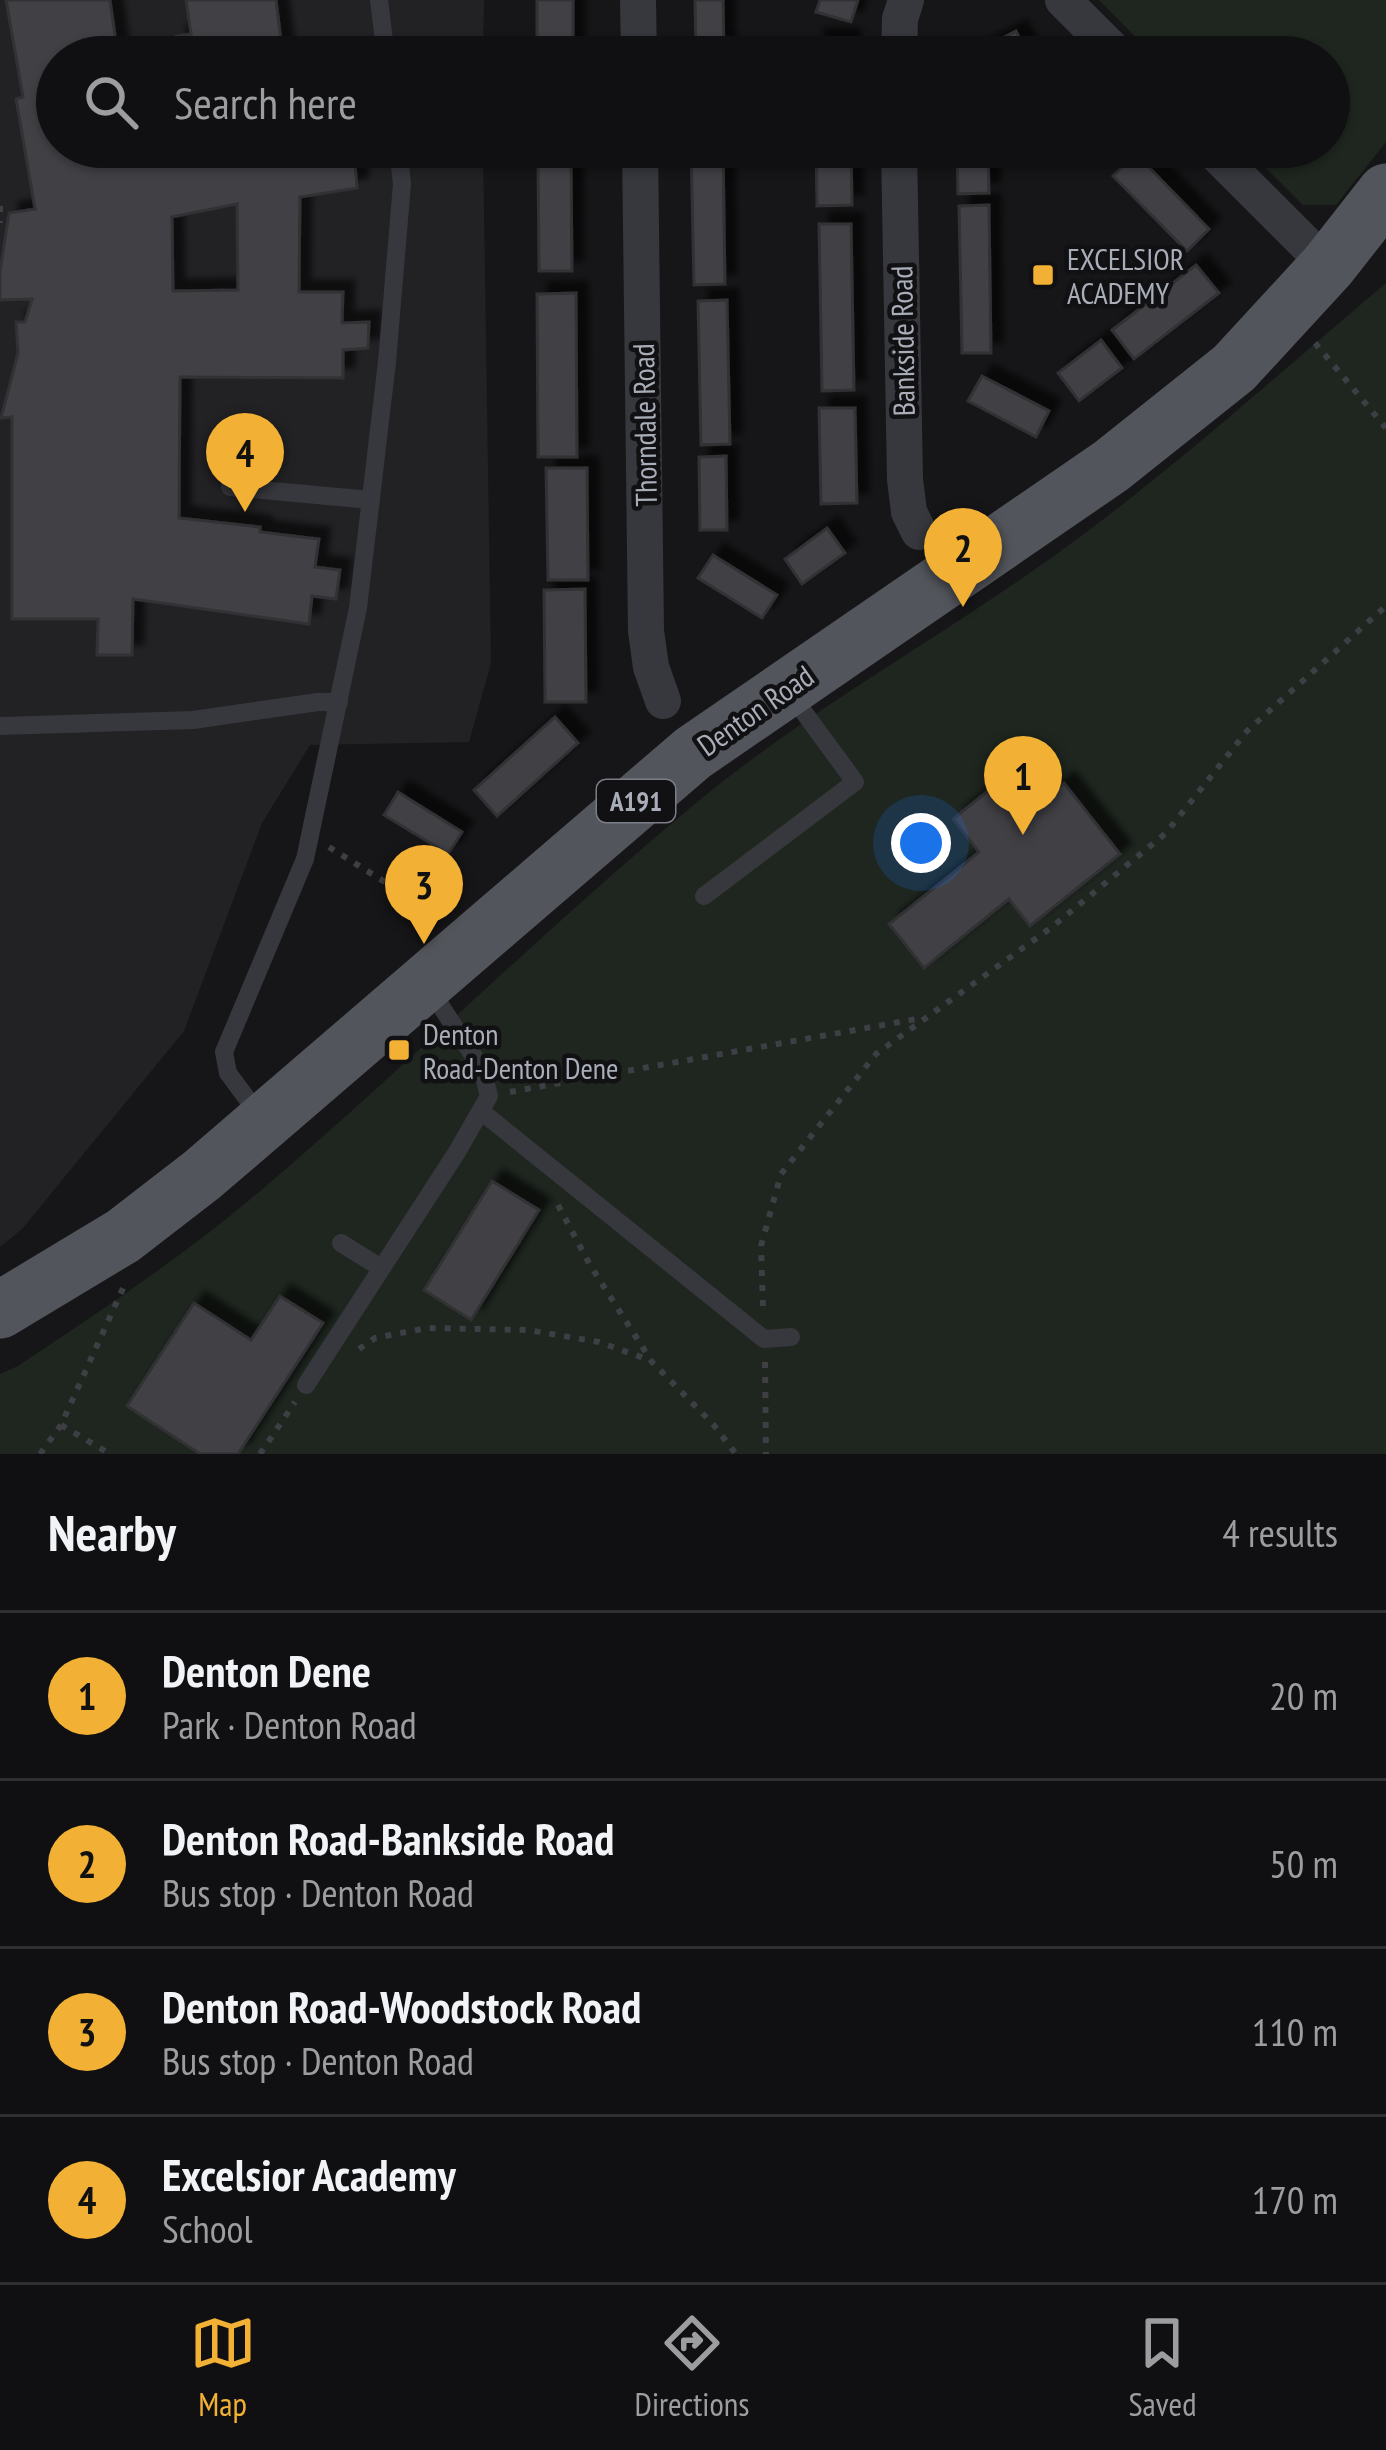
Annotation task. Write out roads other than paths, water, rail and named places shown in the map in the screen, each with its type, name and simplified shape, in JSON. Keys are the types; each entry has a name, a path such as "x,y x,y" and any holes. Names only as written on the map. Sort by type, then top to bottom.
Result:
{"main road":[{"name":"Denton Road","path":"0,1310 123,1236 265,1123 693,753 1111,466 1234,368 1328,266 1386,192"}],"street":[{"path":"638,0 638,36"},
{"path":"900,36 906,0"},
{"path":"1063,0 1099,36"},
{"name":"Thorndale Road","path":"640,168 646,631 650,667 663,701"},
{"name":"Bankside Road","path":"899,168 905,478 909,512 920,532"},
{"path":"1230,168 1328,266"}],"lane":[{"path":"379,0 383,36"},
{"path":"265,1123 228,1073 224,1052 305,859 358,608 387,362 401,168"},
{"path":"230,487 371,500"},
{"path":"704,896 855,782 786,688"},
{"path":"0,726 193,720 339,702"},
{"path":"306,1384 485,1104 482,1069 426,985"},
{"path":"485,1104 764,1339 791,1337"},
{"path":"341,1243 381,1268"}],"place":[{"name":"EXCELSIOR ACADEMY","path":"1043,275"},
{"name":"Excelsior Academy","path":"245,512"},
{"name":"Denton Road-Bankside Road","path":"963,607"},
{"name":"Denton Dene","path":"1023,835"},
{"name":"Denton Road-Woodstock Road","path":"424,944"},
{"name":"Denton Road-Denton Dene","path":"399,1050"}]}
